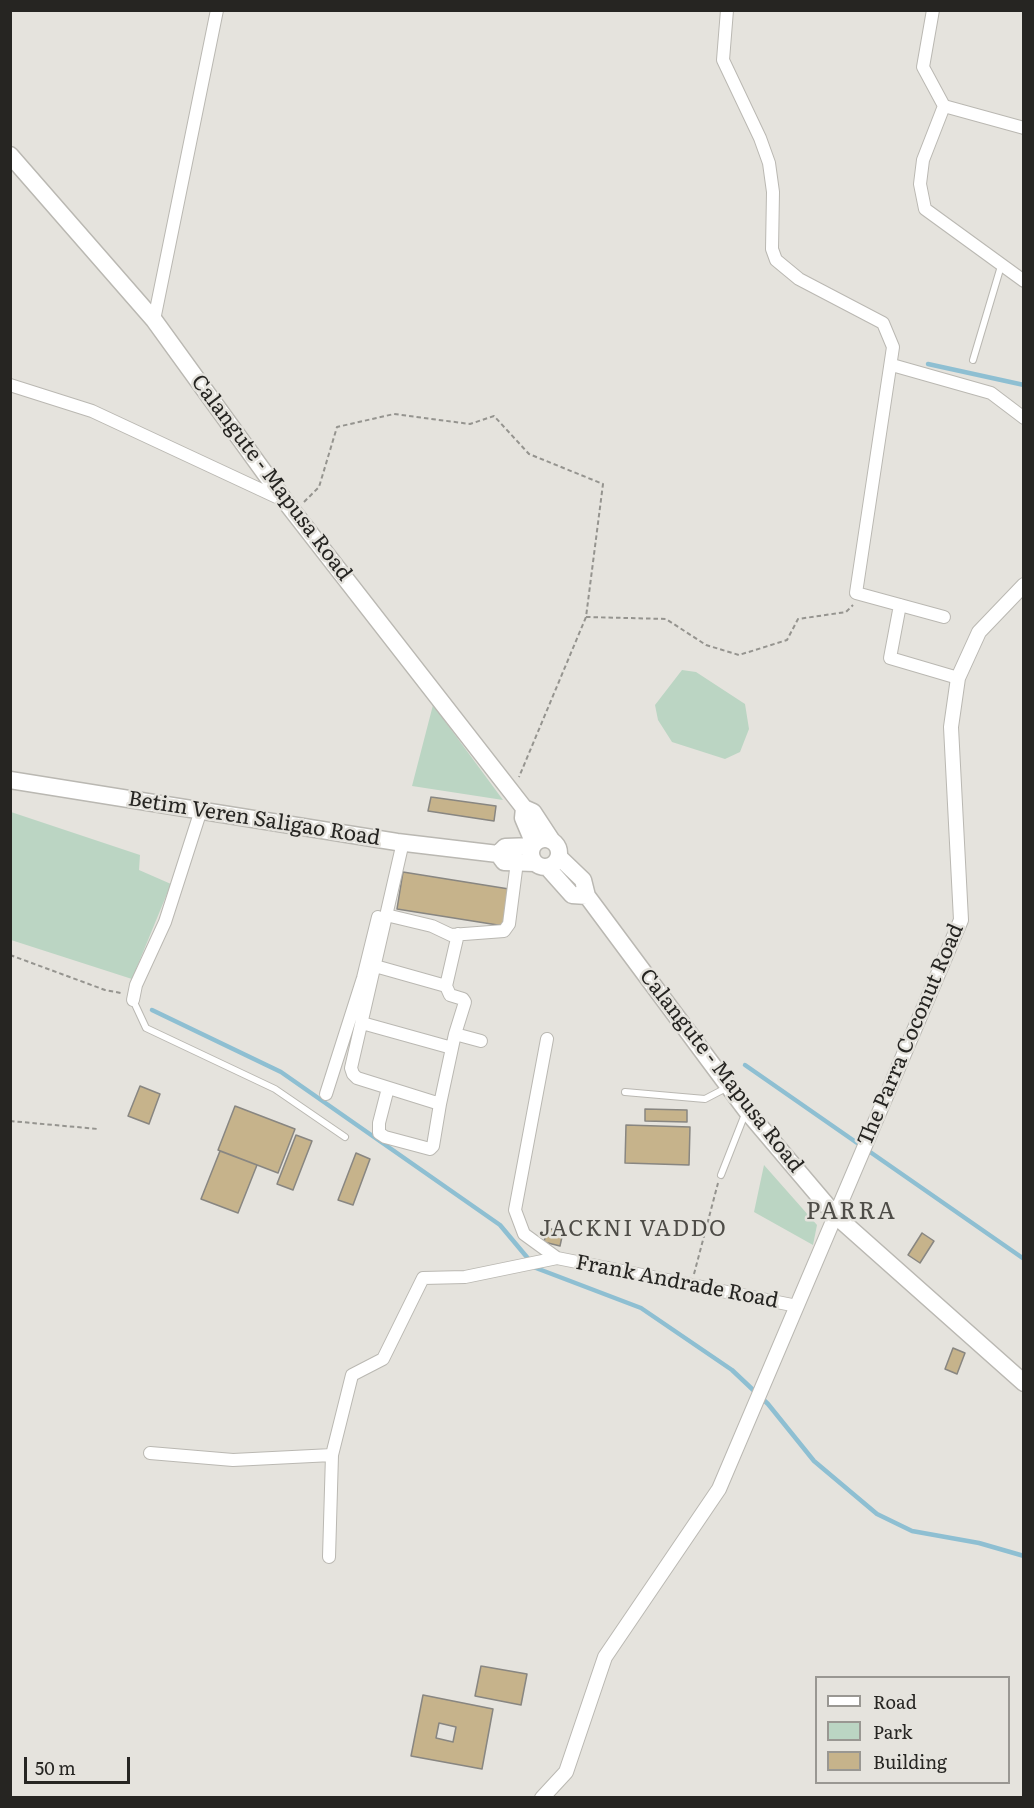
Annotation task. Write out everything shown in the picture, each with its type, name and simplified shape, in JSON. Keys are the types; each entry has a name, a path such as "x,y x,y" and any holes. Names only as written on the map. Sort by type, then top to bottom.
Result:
{"main road":[{"name":"Calangute - Mapusa Road","path":"10,155 154,320 289,506 524,808 533,812 552,841 542,839 542,856"},
{"name":"Betim Veren Saligao Road","path":"10,780 400,842 498,854 504,861 517,862 542,856"},
{"name":"Calangute - Mapusa Road","path":"524,808 523,818 542,856 583,880 587,896 746,1110 836,1215 1023,1383"},
{"name":"Betim Veren Saligao Road","path":"498,854 505,847 542,856"}],"street":[{"path":"154,320 217,10"},
{"path":"727,10 723,60 760,138 769,163 773,192 772,249 776,260 799,279 883,323 893,347 856,592 944,617"},
{"path":"933,10 923,67 944,106 1023,128"},
{"path":"944,106 923,160 920,184 925,209 1023,281"},
{"path":"892,365 991,393 1023,418"},
{"path":"10,385 92,411 289,506"},
{"name":"The Parra Coconut Road","path":"542,1797 566,1772 605,1658 719,1489 961,920 951,727 958,678 979,632 1023,585"},
{"path":"900,605 890,658 958,678"},
{"path":"133,1000 136,985 165,922 201,810"},
{"path":"400,842 387,915 351,1068 357,1078 440,1104"},
{"path":"326,1094 363,978 400,842"},
{"path":"387,915 432,926 445,934 498,932 508,928 517,862"},
{"path":"388,1088 378,1128 379,1133 385,1137 430,1149 433,1146 455,1034 465,1002 463,999 450,995 446,986 458,934"},
{"path":"375,966 446,986"},
{"path":"362,1023 452,1048"},
{"path":"455,1034 481,1041"},
{"path":"547,1039 515,1210 524,1234 557,1258"},
{"path":"329,1557 332,1455 352,1375 383,1359 423,1278 465,1277 557,1258"},
{"name":"Frank Andrade Road","path":"557,1258 796,1306"},
{"path":"150,1454 233,1460 332,1455"}],"lane":[{"path":"972,360 1001,266"},
{"path":"133,1000 146,1028 275,1089 345,1137"},
{"path":"625,1092 705,1099 729,1087"},
{"path":"721,1175 746,1110"}],"path":[{"path":"289,506 319,487 337,427 394,414 470,424 494,416 530,454 603,484 586,617 513,793"},
{"path":"586,617 666,619 706,645 740,655 787,640 798,619 846,612 864,595"},
{"path":"10,956 105,990 126,993 133,1000"},
{"path":"10,1121 98,1129"},
{"path":"691,1285 721,1175"}],"green space":[{"path":"682,670 696,672 745,704 749,729 740,752 725,759 672,742 658,720 655,705"},
{"path":"433,705 503,800 412,786"},
{"path":"11,812 140,855 139,870 171,884 132,979 11,940"},
{"path":"764,1165 817,1225 813,1245 754,1212"}],"building":[{"path":"431,797 496,806 494,821 428,811"},
{"path":"403,872 509,889 504,926 397,909"},
{"path":"140,1086 160,1094 149,1124 128,1116"},
{"path":"235,1106 295,1129 278,1173 218,1150"},
{"path":"645,1109 687,1110 687,1122 645,1121"},
{"path":"626,1125 690,1127 689,1165 625,1163"},
{"path":"296,1135 312,1141 293,1190 277,1184"},
{"path":"220,1151 257,1165 238,1213 201,1199"},
{"path":"356,1153 370,1159 353,1205 338,1200"},
{"path":"547,1228 563,1232 560,1246 544,1242"},
{"path":"922,1233 934,1241 920,1263 908,1255"},
{"path":"953,1348 965,1353 957,1374 945,1369"},
{"path":"481,1666 527,1674 521,1705 475,1696"},
{"path":"423,1695 493,1709 482,1769 411,1756","holes":["439,1723 456,1727 453,1742 436,1738"]}],"waterway":[{"path":"928,364 1024,385"},
{"path":"152,1010 281,1072 500,1225 536,1268 641,1308 732,1370 768,1404 814,1461 877,1514 912,1531 979,1543 1024,1556"},
{"path":"745,1065 1024,1259"}],"district":[{"name":"PARRA","path":"851,1212"},
{"name":"JACKNI VADDO","path":"633,1230"}]}
